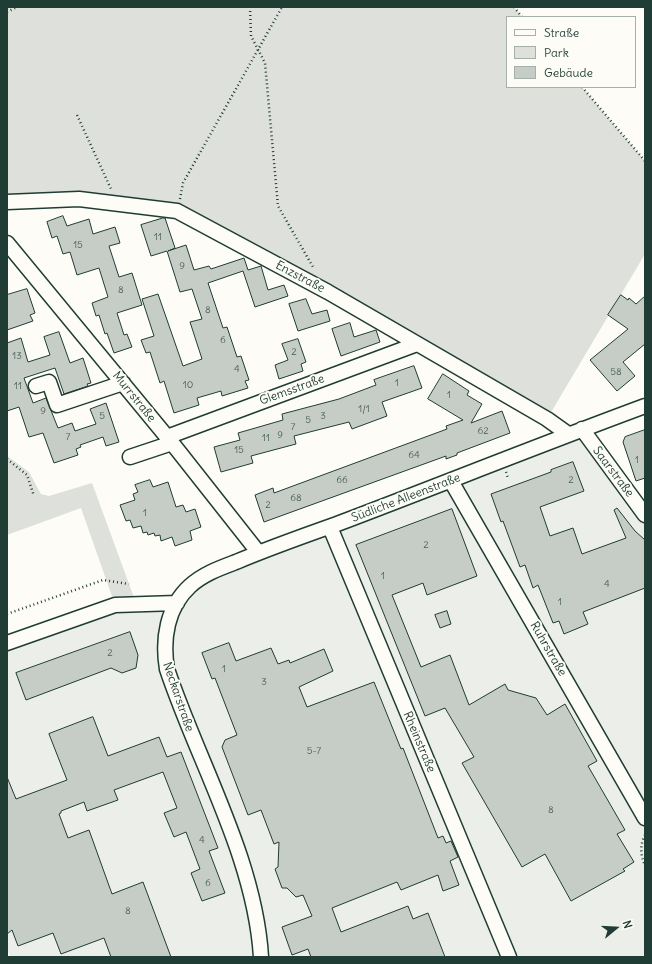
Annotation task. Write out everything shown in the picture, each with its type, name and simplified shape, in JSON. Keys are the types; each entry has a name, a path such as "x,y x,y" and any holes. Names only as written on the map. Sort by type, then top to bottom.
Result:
{"street":[{"name":"Enzstraße","path":"7,202 79,198 177,211 328,292 547,419 568,434"},
{"name":"Murrstraße","path":"8,247 170,440 258,552"},
{"name":"Glemsstraße","path":"130,457 417,344"},
{"path":"36,386 49,382 57,405 123,383"},
{"name":"Südliche Alleenstraße","path":"177,603 183,593 199,579 258,552 330,527 568,434 645,406"},
{"name":"Saarstraße","path":"582,429 645,515"},
{"name":"Ruhrstraße","path":"451,481 628,776 645,818"},
{"name":"Rheinstraße","path":"330,527 509,957"},
{"path":"7,643 115,605 177,603"},
{"name":"Neckarstraße","path":"177,603 165,634 164,656 167,669 178,701 237,848 256,912 261,957"}],"path":[{"path":"7,12 17,7"},
{"path":"250,7 252,36 265,63 278,206 316,272"},
{"path":"177,211 183,182 282,7"},
{"path":"514,7 521,16"},
{"path":"583,88 645,161"},
{"path":"77,115 118,203"},
{"path":"7,459 27,475 34,496"},
{"path":"7,614 103,580 129,584"},
{"path":"645,835 641,845 641,857 645,865"}],"shaded area":[{"path":"582,429 645,515 645,957 10,957 7,949 7,643 112,606 177,603 191,585"}],"green space":[{"path":"7,7 514,7 521,16 506,16 506,88 583,88 645,161 645,254 547,419 177,211 7,202"},
{"path":"7,456 29,472 41,494 49,496 92,483 136,603 115,605 81,508 7,535"}],"building":[{"path":"63,216 67,226 89,219 93,234 115,227 120,243 109,246 119,277 132,273 142,305 117,313 124,335 127,334 132,347 114,353 107,333 105,334 99,315 96,316 92,303 108,297 99,268 77,275 70,252 63,254 57,236 52,238 47,222"},
{"path":"165,218 175,248 168,251 186,245 194,270 209,266 211,269 244,258 248,270 261,266 268,290 284,285 288,296 255,307 243,271 208,283 223,328 227,327 237,357 241,356 249,380 245,381 248,388 222,396 221,391 197,398 199,405 174,413 164,381 160,383 150,352 146,353 141,340 154,336 142,299 158,294 183,366 202,359 190,322 202,319 192,289 180,292 167,251 151,256 141,225"},
{"path":"27,289 35,313 30,315 33,321 7,330 7,295"},
{"path":"621,295 628,300 629,298 636,304 645,296 645,344 623,362 635,376 617,391 590,360 628,329 608,315"},
{"path":"306,299 312,314 327,310 330,321 298,331 289,304"},
{"path":"350,323 354,337 376,330 380,342 341,356 332,329"},
{"path":"59,332 70,363 83,358 91,383 87,384 88,386 64,394 55,368 24,378 33,403 46,398 58,428 72,423 75,431 96,424 90,409 106,403 119,442 106,446 103,437 80,445 81,447 76,449 78,455 54,463 43,433 29,437 19,407 7,411 7,343 21,338 28,362 50,355 44,337"},
{"path":"298,339 306,362 301,364 303,371 279,379 275,365 288,360 282,344"},
{"path":"414,366 422,388 382,402 387,416 352,429 349,422 294,436 296,444 251,456 253,463 221,472 214,447 240,440 238,433 283,420 282,414 339,399 376,385 374,380"},
{"path":"443,374 469,391 467,395 482,404 471,423 502,411 510,433 457,453 457,455 446,459 446,456 264,522 255,495 273,488 274,493 447,429 446,426 463,420 428,399"},
{"path":"645,430 645,478 636,481 623,442 625,437"},
{"path":"573,462 584,491 540,507 550,536 573,528 582,554 626,538 614,510 617,508 635,531 645,540 645,588 583,612 588,624 564,634 559,621 553,623 538,585 533,588 525,565 520,567 491,494 551,472 551,470"},
{"path":"150,480 153,487 168,482 176,507 183,505 186,512 195,509 201,527 190,531 192,540 175,546 172,537 161,541 160,535 155,536 154,533 148,535 147,532 143,533 141,526 133,528 130,520 126,521 120,505 135,500 133,494 138,492 135,485"},
{"path":"452,509 477,576 427,595 423,583 392,595 421,667 450,655 469,705 505,684 508,690 536,698 547,715 565,704 597,761 588,766 625,830 617,834 634,862 623,869 625,871 571,901 545,854 522,867 462,763 474,757 445,708 425,716 356,545"},
{"path":"447,611 451,624 440,628 435,615"},
{"path":"130,632 138,655 136,668 122,673 111,668 26,700 16,673"},
{"path":"229,643 236,661 271,648 278,664 289,660 290,663 324,649 333,671 299,687 307,707 374,682 401,749 403,748 438,838 443,836 446,843 451,841 458,857 450,861 459,885 443,891 438,875 401,890 397,882 332,908 341,932 408,906 413,919 428,913 445,957 311,957 308,949 292,955 282,927 312,916 303,895 296,897 287,888 282,888 275,869 278,867 279,842 274,844 261,810 248,815 222,747 225,740 237,735 215,678 212,679 202,653"},
{"path":"93,717 108,756 159,737 167,757 181,752 218,848 209,851 225,893 202,901 191,873 200,869 186,832 174,837 164,813 177,808 163,772 114,790 118,800 87,811 84,802 61,811 59,814 68,838 89,830 112,894 143,882 171,957 111,957 104,938 61,954 53,933 18,946 12,930 7,934 7,777 16,799 67,780 49,734"}]}
